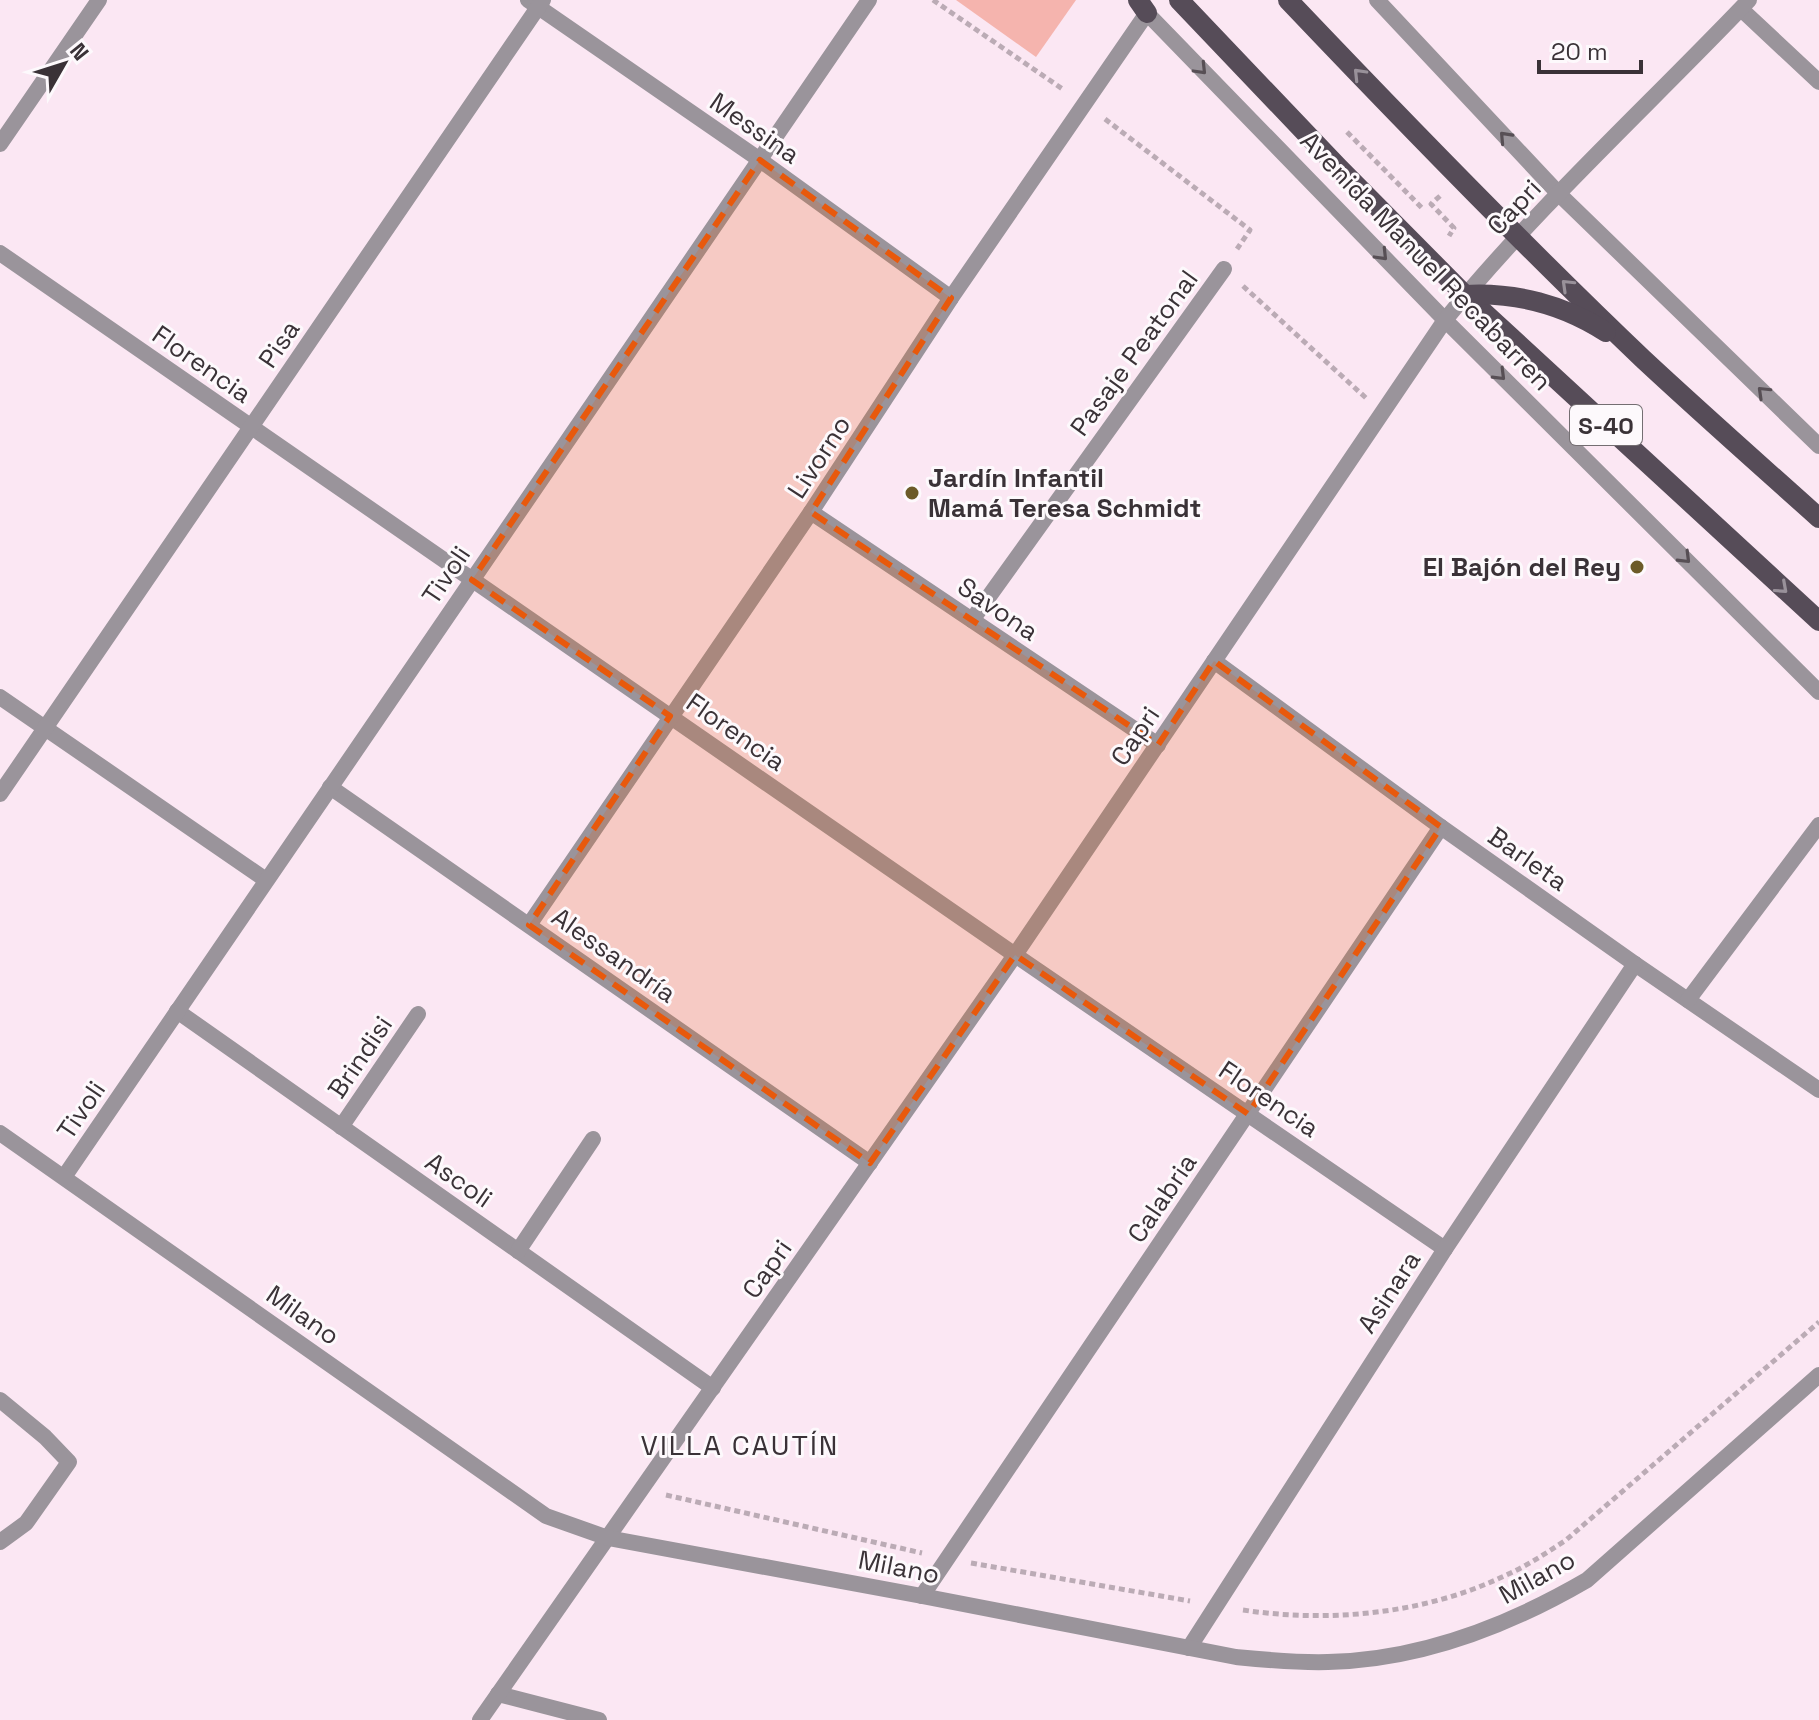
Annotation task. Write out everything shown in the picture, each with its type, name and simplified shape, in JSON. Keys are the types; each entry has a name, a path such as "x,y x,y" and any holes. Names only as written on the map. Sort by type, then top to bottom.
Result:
{"main road":[{"name":"Avenida Manuel Recabarren","path":"1179,0 1465,295 1819,621"},
{"name":"S-40","path":"1288,0 1413,131 1643,359 1819,518"},
{"path":"1465,295 1488,293 1514,296 1567,311 1620,340 1643,359"}],"street":[{"path":"0,144 99,0"},
{"name":"Tivoli","path":"64,1177 869,0"},
{"path":"1377,0 1559,194 1819,446"},
{"name":"Messina","path":"537,2 951,298"},
{"name":"Pisa","path":"0,794 537,2"},
{"name":"Livorno","path":"529,925 1085,104 1140,4"},
{"name":"Avenida Manuel Recabarren","path":"1140,4 1445,320 1819,692"},
{"path":"1745,4 1819,82"},
{"name":"Capri","path":"480,1720 1015,955 1445,320 1559,194 1745,4"},
{"name":"Florencia","path":"0,253 1445,1249"},
{"name":"Pasaje Peatonal","path":"972,620 1224,269"},
{"name":"Savona","path":"811,512 1158,745"},
{"name":"Barleta","path":"1214,661 1441,827 1819,1090"},
{"path":"0,697 266,880"},
{"name":"Alessandría","path":"330,787 870,1163"},
{"path":"1688,1000 1819,825"},
{"name":"Calabria","path":"922,1596 1441,827"},
{"name":"Asinara","path":"1189,1648 1445,1249 1635,964"},
{"name":"Ascoli","path":"177,1011 713,1388"},
{"name":"Brindisi","path":"341,1127 418,1014"},
{"name":"Milano","path":"0,1133 546,1516 608,1538 1236,1657 1283,1662 1377,1658 1465,1638 1549,1602 1587,1580 1819,1375"},
{"path":"518,1251 593,1139"},
{"path":"0,1400 45,1437 69,1462 26,1523 0,1542"},
{"path":"498,1694 599,1720"}],"path":[{"path":"933,0 1085,104 1250,230 1224,269 1382,412"},
{"path":"1444,192 1431,204 1454,228 1449,236"}],"highlighted area":[{"path":"760,160 951,298 811,512 1158,745 1214,661 1441,827 1248,1114 1015,955 870,1163 529,925 670,716 472,580"}],"shaded area":[{"path":"956,0 1076,0 1036,57"}],"place":[{"name":"Jardín Infantil Mamá Teresa Schmidt","path":"912,493"},
{"name":"El Bajón del Rey","path":"1637,567"}],"district":[{"name":"VILLA CAUTÍN","path":"740,1445"}]}
